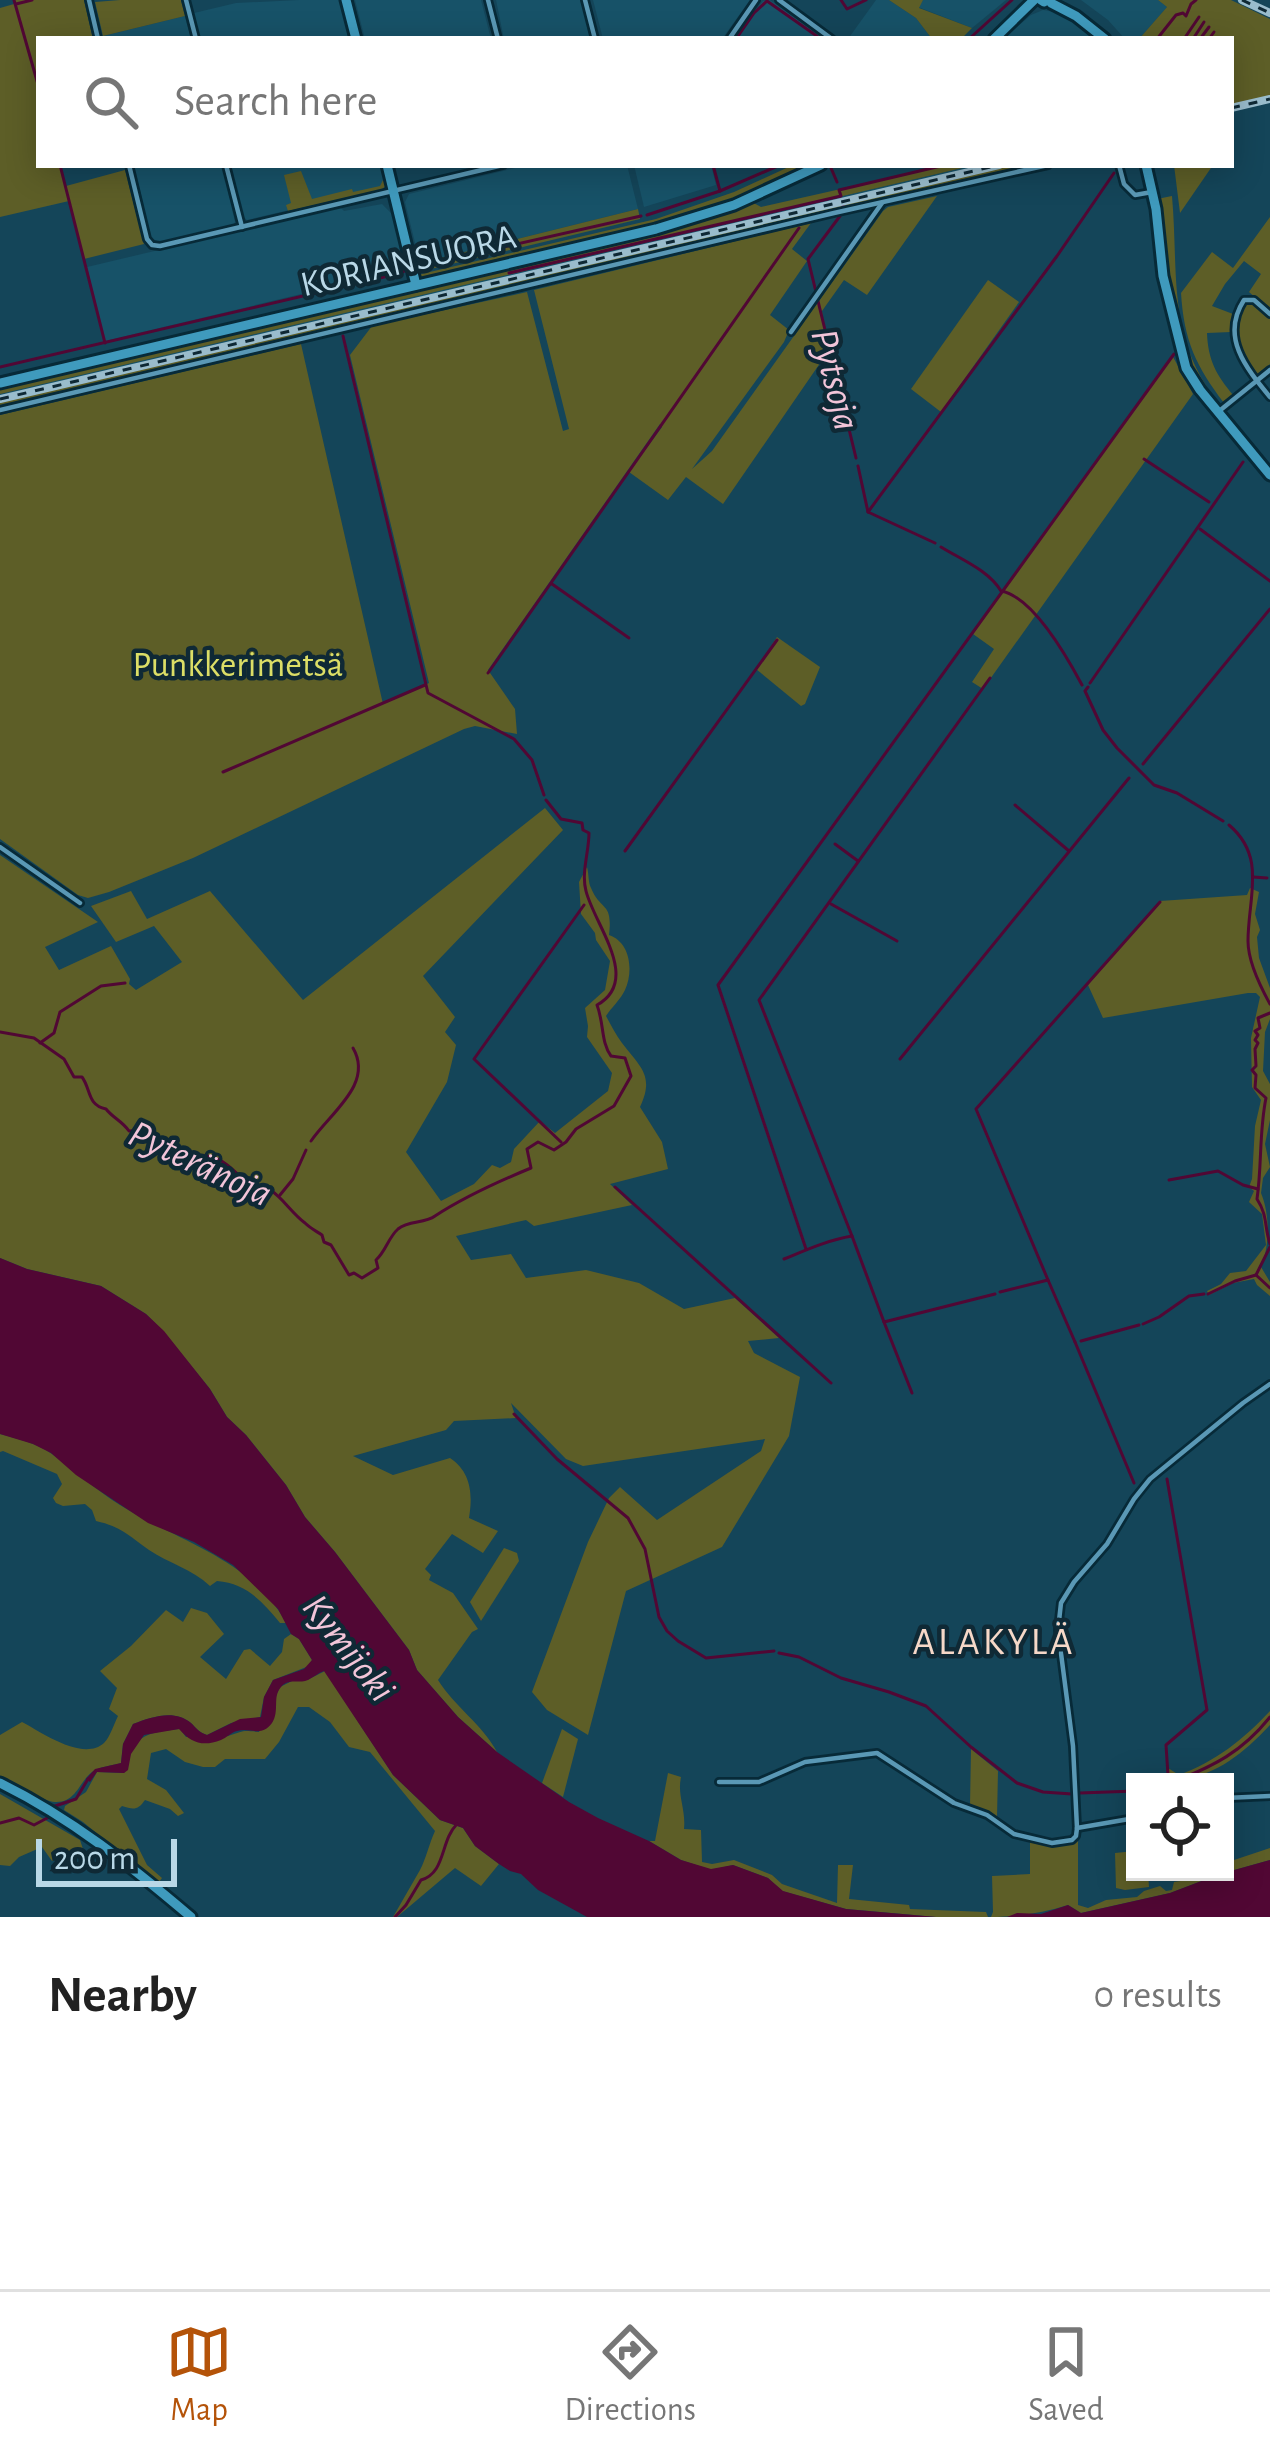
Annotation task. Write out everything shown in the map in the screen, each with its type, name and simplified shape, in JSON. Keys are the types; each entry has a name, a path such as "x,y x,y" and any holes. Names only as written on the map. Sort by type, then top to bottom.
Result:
{"main road":[{"path":"346,0 355,36"},
{"path":"997,36 1048,1 1101,36"},
{"path":"388,168 416,285"},
{"name":"KORIANSUORA","path":"0,383 700,217 815,168"},
{"path":"1147,168 1163,276 1189,375 1270,475"},
{"path":"0,1783 88,1834 191,1917"}],"street":[{"path":"89,0 97,36"},
{"path":"186,0 195,36"},
{"path":"488,0 497,36"},
{"path":"585,0 594,36"},
{"path":"731,36 756,0"},
{"path":"779,0 828,36"},
{"path":"130,168 147,239 160,246 490,168"},
{"path":"227,168 242,227"},
{"path":"0,410 1035,168"},
{"path":"1120,168 1126,189 1135,195 1152,192"},
{"path":"790,332 882,203"},
{"path":"1270,314 1247,299 1241,303 1234,336 1238,352 1270,397"},
{"path":"1219,412 1270,370"},
{"path":"0,847 80,903"},
{"path":"719,1781 759,1782 805,1762 878,1753 954,1803 987,1815 1014,1834 1064,1842 1076,1836 1073,1746 1058,1630 1061,1603 1150,1479 1270,1384"},
{"path":"1234,1798 1270,1796"},
{"path":"1077,1828 1126,1820"}],"shaded area":[{"path":"341,0 350,36 199,36 194,13 236,3"},
{"path":"355,0 481,0 490,36 364,36"},
{"path":"496,0 581,0 589,36 503,36"},
{"path":"593,0 750,0 724,36 602,36"},
{"path":"770,0 821,36 737,36 763,1"},
{"path":"876,0 889,0 916,18 930,36 850,36"},
{"path":"923,0 1006,0 972,28 918,7"},
{"path":"1081,0 1158,0 1167,7 1142,36 1122,36"},
{"path":"1043,10 1060,13 1094,36 1006,36"},
{"path":"185,16 190,36 103,36"},
{"path":"135,168 223,168 233,225 159,242 151,238"},
{"path":"232,168 383,168 387,183 383,188 247,220"},
{"path":"515,168 628,168 638,209 420,263 405,202 409,194"},
{"path":"635,168 712,168 716,185 644,207"},
{"path":"962,168 995,168 0,401 0,394"},
{"path":"382,204 394,216 406,269 105,341 87,267 340,207 344,211"}],"green space":[{"path":"14,0 84,0 92,36 36,36 36,168 61,168 66,186 125,170 144,244 84,259 69,201 0,217 0,8"},
{"path":"181,0 185,16 103,36 95,2"},
{"path":"889,0 923,0 919,8 972,28 964,36 930,36 916,18"},
{"path":"1158,0 1231,0 1270,19 1270,96 1234,104 1234,36 1142,36 1167,7"},
{"path":"786,168 804,168 733,201 680,218 426,280 417,275 656,219"},
{"path":"934,168 962,168 0,394 0,387 678,228 752,202 761,207"},
{"path":"995,168 1022,168 0,407 0,401"},
{"path":"1174,168 1211,168 1180,213"},
{"path":"301,171 312,199 380,186 384,178 388,184 381,190 288,211 286,205 291,203 284,175"},
{"name":"Punkkerimetsä","path":"937,196 867,295 844,280 822,311 827,353 723,504 686,477 668,500 629,472 660,424 488,670 515,709 517,734 475,726 464,729 193,858 88,898 0,839 0,415 301,344 383,704 429,683 350,355 372,326 527,292 563,431 569,429 534,290 811,223 792,249 807,261 770,315 789,330 784,342 692,469 712,451 883,211"},
{"path":"1172,196 1183,331 1203,380 1220,405 1188,363 1165,268 1157,199"},
{"path":"638,209 640,219 422,271 419,267 420,263"},
{"path":"1270,217 1270,310 1249,292 1261,274 1244,261 1212,306 1233,314 1231,332 1207,333 1214,367 1234,396 1224,403 1193,352 1181,293 1212,252 1233,268"},
{"path":"988,280 1019,302 941,412 911,389"},
{"path":"1249,304 1270,319 1270,364 1258,375 1240,343 1241,316"},
{"path":"1172,355 1193,394 983,689 972,682 994,649 973,634"},
{"path":"777,637 820,667 801,706 756,669"},
{"path":"545,808 563,830 423,976 455,1017 445,1032 456,1045 447,1082 406,1152 441,1201 474,1184 492,1165 500,1168 511,1162 514,1149 540,1121 555,1133 608,1091 612,1073 587,1037 585,1008 605,990 610,961 581,914 579,882 587,867 591,888 608,912 609,935 626,950 629,966 625,990 606,1016 646,1079 640,1107 662,1142 668,1169 610,1184 632,1205 534,1226 526,1220 456,1236 471,1260 511,1254 526,1278 586,1270 639,1283 684,1309 735,1298 779,1338 748,1341 754,1353 800,1377 789,1436 722,1547 626,1591 588,1735 547,1710 532,1692 609,1498 620,1487 657,1520 761,1451 765,1439 583,1466 566,1459 511,1403 516,1418 454,1421 446,1430 353,1456 393,1475 450,1458 469,1484 469,1518 498,1531 483,1553 452,1534 425,1569 429,1580 453,1593 478,1629 438,1680 497,1752 417,1670 409,1650 305,1517 286,1485 146,1314 101,1286 0,1258 0,855 98,922 45,947 59,970 111,946 136,990 182,962 154,926 116,942 91,906 131,891 147,919 210,891 303,1000"},
{"path":"1250,888 1259,892 1255,914 1259,958 1270,988 1263,1071 1270,1084 1265,1144 1270,1167 1261,1193 1268,1230 1266,1249 1261,1267 1270,1282 1270,1296 1254,1279 1209,1295 1207,1291 1230,1273 1246,1271 1266,1245 1262,1214 1249,1202 1254,1191 1249,1187 1261,1100 1252,1087 1251,1038 1260,997 1248,993 1103,1018 1088,985 1160,901 1247,895"},
{"path":"0,1434 46,1450 120,1505 234,1567 271,1601 286,1623 280,1623 245,1590 217,1581 210,1586 119,1529 96,1521 85,1504 56,1503 53,1498 62,1484 57,1474 0,1452"},
{"path":"504,1548 517,1553 519,1561 481,1621 470,1602"},
{"path":"191,1608 207,1613 224,1634 200,1657 226,1679 244,1650 250,1649 270,1666 291,1634 312,1660 309,1666 273,1680 260,1717 231,1723 207,1735 177,1716 133,1724 123,1744 121,1763 92,1772 73,1796 62,1801 43,1799 0,1777 0,1735 22,1722 74,1747 95,1748 104,1743 118,1716 109,1709 117,1688 100,1671 166,1610 183,1622"},
{"path":"325,1671 393,1775 440,1820 463,1828 475,1846 499,1864 481,1886 455,1868 393,1917 422,1866 435,1831 370,1752 349,1747 330,1722 309,1707 298,1707 265,1759 225,1759 215,1767 203,1767 166,1749 151,1753 147,1779 166,1790 184,1813 178,1816 145,1800 135,1808 119,1809 147,1865 162,1878 159,1882 64,1810 86,1792 97,1772 124,1773 134,1745 145,1736 180,1729 186,1737 259,1732 280,1687"},
{"path":"1270,1711 1270,1725 1220,1767 1206,1773 1183,1773 1217,1756"},
{"path":"562,1729 578,1739 563,1797 542,1783"},
{"path":"971,1749 998,1771 997,1818 970,1806"},
{"path":"668,1773 681,1777 684,1829 701,1830 702,1862 734,1860 782,1884 837,1903 838,1865 853,1865 849,1899 909,1905 910,1909 986,1912 988,1917 846,1909 782,1891 768,1878 733,1865 711,1870 681,1860 649,1841 655,1841"},
{"path":"0,1794 80,1840 83,1849 52,1861 42,1847 10,1866 0,1865"},
{"path":"1078,1839 1078,1905 1088,1908 1106,1900 1137,1897 1160,1886 1172,1890 1174,1882 1202,1881 1170,1893 1081,1913 1068,1905 991,1917 992,1876 1030,1874 1030,1842"},
{"path":"1270,1848 1270,1860 1234,1870 1234,1860"},
{"path":"1126,1852 1126,1881 1149,1881 1149,1887 1116,1888 1115,1853"}],"water":[{"name":"Kymijoki","path":"0,1258 101,1286 164,1331 227,1417 286,1485 305,1517 409,1650 417,1670 497,1752 569,1802 681,1860 711,1869 733,1865 768,1878 783,1891 846,1909 936,1917 587,1917 499,1864 475,1846 463,1828 440,1820 393,1775 324,1671 281,1687 274,1718 264,1730 237,1731 209,1743 193,1740 179,1729 144,1735 131,1754 128,1770 97,1772 90,1782 86,1779 95,1769 121,1763 123,1744 133,1724 177,1716 207,1735 240,1719 261,1717 273,1680 304,1669 312,1660 278,1609 233,1565 148,1523 51,1453 0,1434"},
{"path":"1270,1860 1270,1917 1007,1917 1041,1914 1068,1905 1081,1913 1202,1881 1234,1881 1234,1870"}],"waterway":[{"path":"14,0 36,77"},
{"path":"16,4 32,0"},
{"path":"841,0 847,9 866,0"},
{"path":"972,36 1012,0"},
{"path":"1159,36 1176,15 1186,16 1196,0"},
{"path":"738,36 767,1 817,36"},
{"path":"1186,36 1199,17"},
{"path":"1195,36 1204,22"},
{"path":"1202,36 1209,27"},
{"path":"1211,36 1214,32"},
{"path":"61,168 105,343"},
{"path":"714,168 720,191 773,168"},
{"path":"831,168 837,182"},
{"path":"509,273 841,196 839,190 932,168"},
{"path":"868,512 1114,173"},
{"path":"647,215 720,191"},
{"path":"419,266 641,216"},
{"name":"Pytsoja","path":"816,292 808,259 840,216"},
{"path":"488,673 799,228"},
{"path":"0,367 406,270"},
{"name":"Pytsoja","path":"818,301 856,458"},
{"name":"Pyteränoja","path":"343,336 428,693 514,739 532,760 544,795"},
{"path":"806,1249 718,985 1174,354"},
{"path":"1144,459 1209,502"},
{"path":"1090,683 1243,462"},
{"name":"Pytsoja","path":"858,466 868,512 935,543"},
{"path":"1200,529 1270,581"},
{"name":"Pytsoja","path":"941,547 1025,604 1048,630 1082,685"},
{"path":"552,584 629,638"},
{"path":"1143,764 1270,609"},
{"path":"625,851 777,640"},
{"path":"852,1236 759,1000 990,678"},
{"path":"223,772 425,685"},
{"name":"Pytsoja","path":"1088,687 1085,691 1103,730 1154,785 1223,821"},
{"path":"900,1059 1129,778"},
{"name":"Pyteränoja","path":"0,1032 34,1038 64,1059 74,1077 82,1077 96,1104 129,1131 151,1135 179,1154 214,1158 248,1184 273,1192 322,1235 349,1275 362,1278 378,1268 376,1260 398,1229 431,1218 531,1168 527,1149 538,1142 554,1150 566,1142 576,1129 614,1106 631,1076 625,1058 608,1051 597,1005 610,994 615,967 586,891 589,833 582,823 561,819 546,800"},
{"path":"1015,805 1069,851"},
{"path":"1229,825 1241,837 1252,864 1249,949 1270,1004"},
{"path":"835,844 858,861"},
{"path":"1253,877 1267,878"},
{"path":"1048,1280 976,1109 1160,902"},
{"path":"831,904 897,941"},
{"path":"561,1142 474,1059 584,905"},
{"path":"40,1043 54,1033 60,1012 101,986 125,983"},
{"path":"1270,1013 1258,1018 1252,1070 1255,1088 1266,1098 1257,1199 1270,1244"},
{"path":"311,1141 354,1086 358,1061 353,1048"},
{"path":"280,1195 306,1150"},
{"path":"1169,1180 1218,1171 1258,1189"},
{"path":"615,1187 831,1383"},
{"path":"784,1259 852,1236 884,1322 995,1294"},
{"path":"1270,1247 1256,1275 1270,1288"},
{"path":"1208,1294 1256,1275"},
{"path":"1000,1292 1048,1280 1075,1342"},
{"path":"1143,1324 1189,1296 1204,1294"},
{"path":"884,1322 912,1393"},
{"path":"1081,1341 1139,1325"},
{"path":"1075,1342 1134,1483"},
{"path":"514,1414 557,1459 628,1518 645,1549 659,1617 667,1631 706,1658 774,1651"},
{"path":"1167,1479 1207,1710 1166,1745 1168,1773"},
{"path":"779,1653 926,1706 1017,1783 1043,1792 1072,1794"},
{"path":"1195,1773 1249,1740 1270,1717"},
{"path":"55,1806 76,1799 88,1779"},
{"path":"1080,1793 1126,1791"},
{"path":"0,1823 19,1818 34,1825 51,1816"},
{"path":"395,1917 421,1880 435,1871 457,1824"}],"railway":[{"path":"1242,0 1270,13"},
{"path":"1234,107 1270,99"},
{"path":"0,399 986,168"}],"district":[{"name":"ALAKYLÄ","path":"994,1640"}]}
